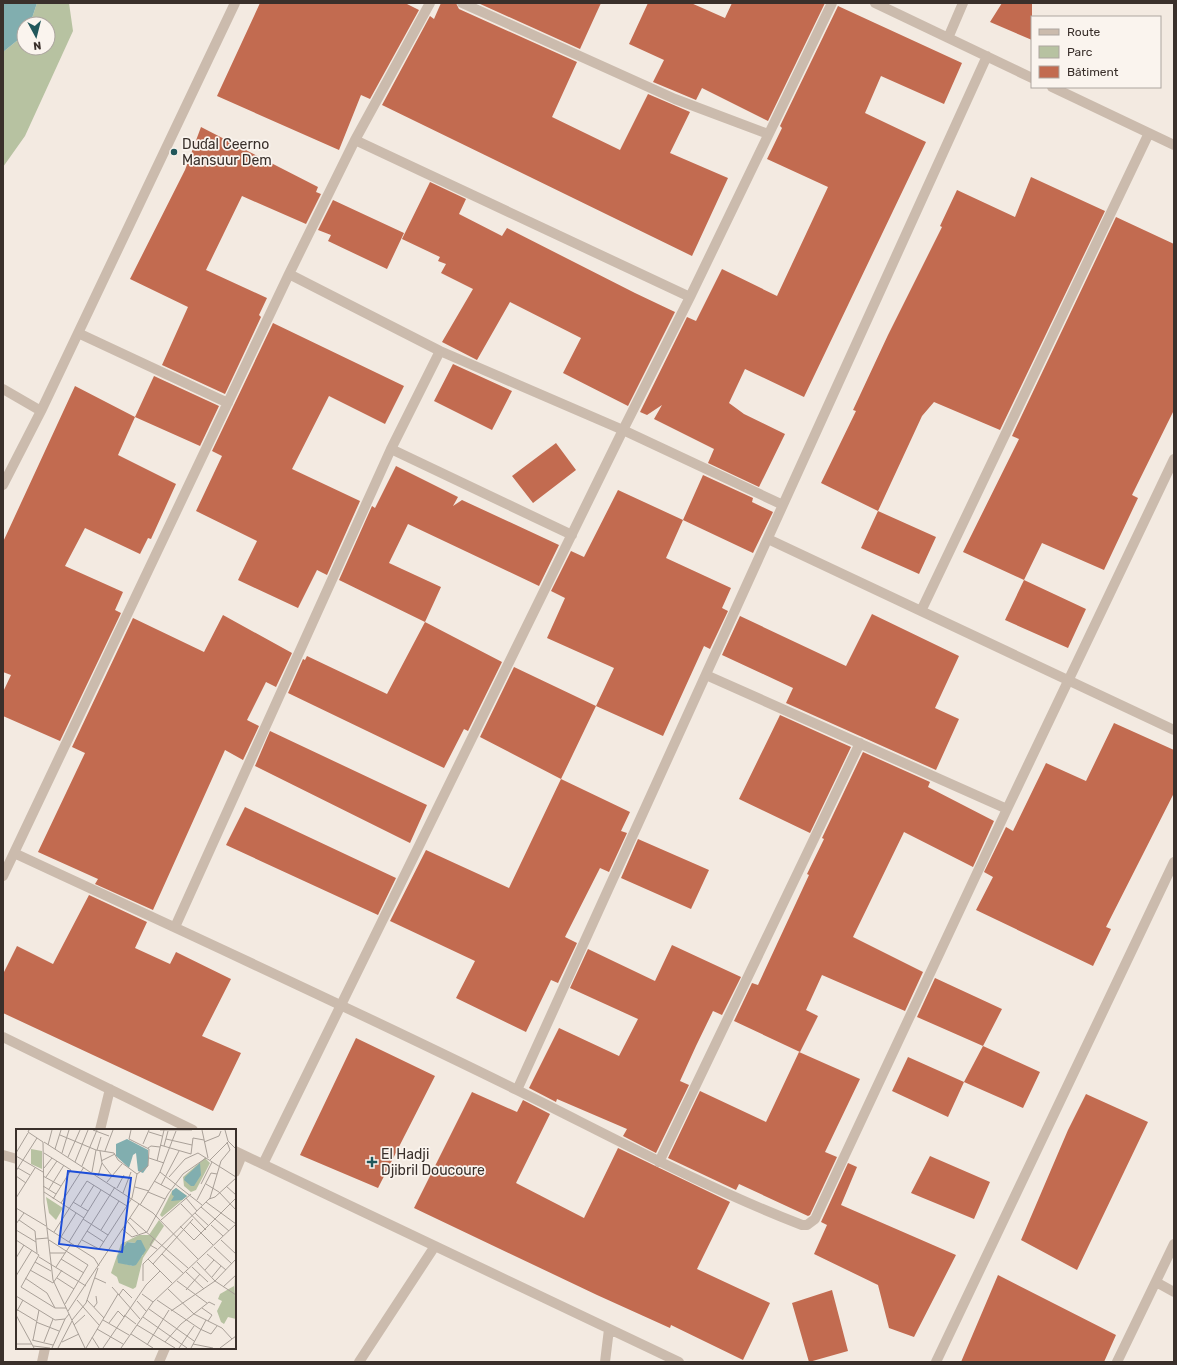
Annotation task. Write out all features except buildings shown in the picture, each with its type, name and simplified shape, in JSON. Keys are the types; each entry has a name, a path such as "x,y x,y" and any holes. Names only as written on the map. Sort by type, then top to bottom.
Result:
{"street":[{"path":"3,485 41,411 235,3"},
{"path":"3,876 289,274 355,140 430,3"},
{"path":"462,3 675,99 768,134"},
{"path":"263,1164 623,430 690,297 832,3"},
{"path":"875,3 1031,78"},
{"path":"948,38 963,3"},
{"path":"518,1090 987,56"},
{"path":"1054,88 1174,145"},
{"path":"921,611 1149,133"},
{"path":"355,140 690,297"},
{"path":"289,274 440,351 623,430 783,505"},
{"path":"78,333 228,403"},
{"path":"175,927 391,450 440,351"},
{"path":"3,389 41,411"},
{"path":"391,450 572,534"},
{"path":"14,853 341,1005 518,1090 659,1162 762,1209 802,1225 812,1222 815,1219 1007,809 1174,459"},
{"path":"768,539 1174,730"},
{"path":"706,675 1007,809"},
{"path":"659,1162 860,743"},
{"path":"936,1362 1174,862"},
{"path":"3,1037 190,1129"},
{"path":"100,1129 110,1089"},
{"path":"236,1167 239,1153 679,1362"},
{"path":"3,1155 16,1159"},
{"path":"1117,1362 1174,1244"},
{"path":"359,1362 435,1246"},
{"path":"1156,1282 1174,1292"},
{"path":"605,1362 609,1329"},
{"path":"42,1362 45,1349"},
{"path":"159,1362 164,1349"}],"green space":[{"path":"37,3 69,3 73,31 25,136 3,167 3,52 16,41 16,56 56,56 56,16 33,16"}],"water":[{"path":"3,3 37,3 33,16 16,16 16,41 3,52"}],"place":[{"name":"Duɗal Ceerno Mansuur Dem","path":"174,152"},
{"name":"El Hadji Djibril Doucoure","path":"372,1162"}]}
